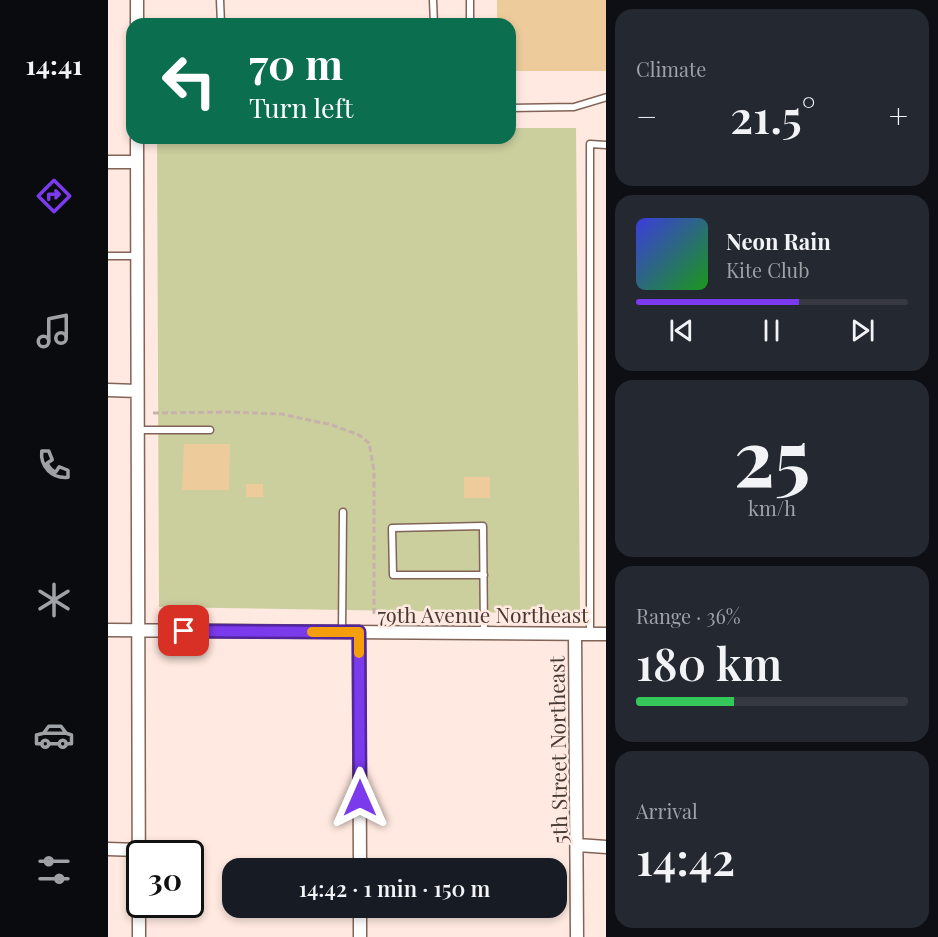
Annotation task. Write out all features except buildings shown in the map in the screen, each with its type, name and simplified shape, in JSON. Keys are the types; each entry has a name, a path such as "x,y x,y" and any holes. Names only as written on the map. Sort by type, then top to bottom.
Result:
{"street":[{"path":"137,0 137,18"},
{"path":"137,144 138,840"},
{"path":"108,162 137,162"},
{"path":"108,390 137,391"},
{"name":"79th Avenue Northeast","path":"108,630 606,634"},
{"path":"359,632 360,858"},
{"name":"5th Street Northeast","path":"575,634 577,937"},
{"path":"578,845 606,847"},
{"path":"108,849 126,850"},
{"path":"139,918 139,937"},
{"path":"360,918 360,937"}],"lane":[{"path":"220,0 220,18"},
{"path":"433,0 434,18"},
{"path":"470,0 470,18"},
{"path":"516,108 574,108 606,96"},
{"path":"590,634 591,144 606,145"},
{"path":"108,256 136,256"},
{"path":"137,430 210,430"},
{"path":"342,632 343,512"},
{"path":"484,575 393,575 392,528 483,526 484,575 484,633"}],"path":[{"path":"153,413 281,414 332,425 359,435 369,443 374,470 375,614"}],"green space":[{"path":"516,128 576,128 580,614 159,607 157,144 516,144"}],"slow traffic":[{"path":"312,632 359,632 359,653"}],"route":[{"path":"184,631 359,632 360,798"}]}
